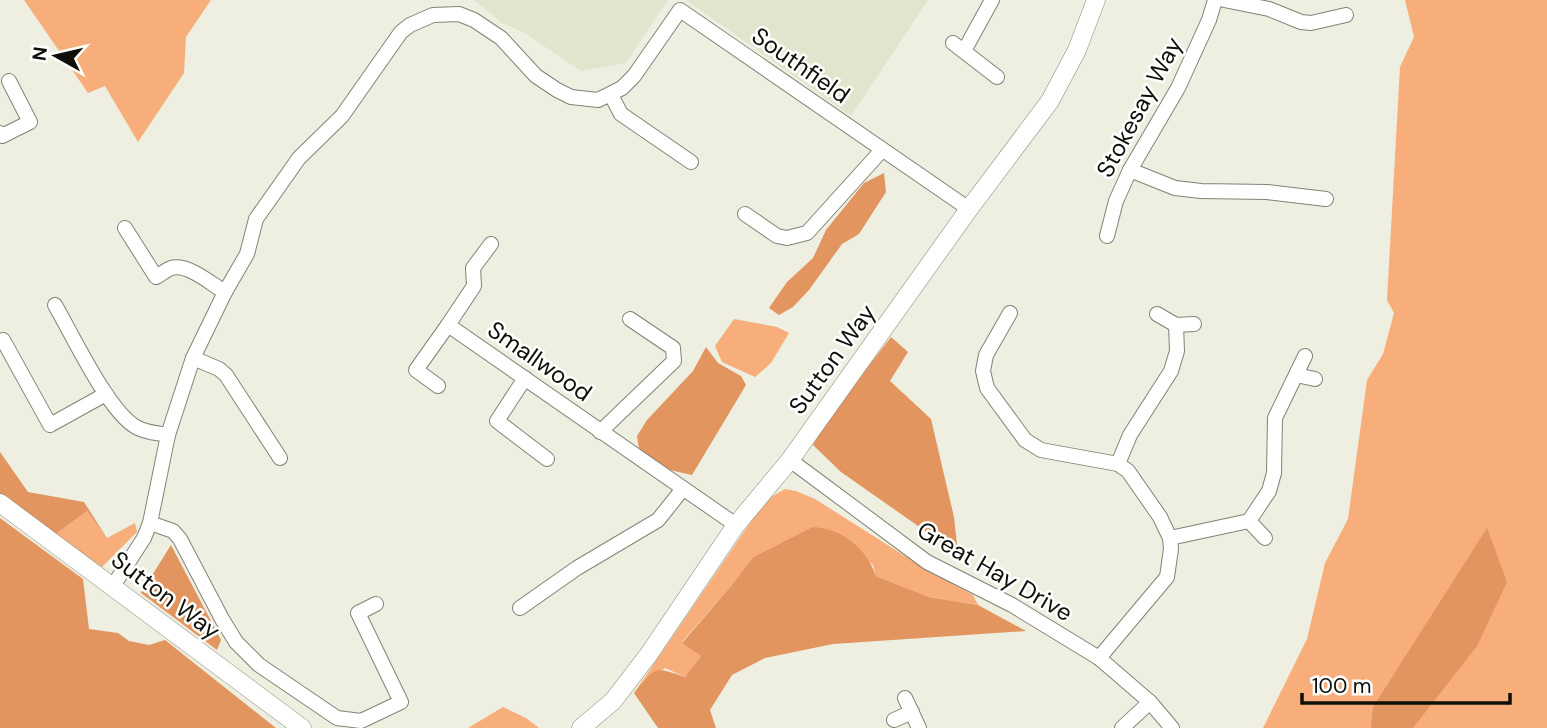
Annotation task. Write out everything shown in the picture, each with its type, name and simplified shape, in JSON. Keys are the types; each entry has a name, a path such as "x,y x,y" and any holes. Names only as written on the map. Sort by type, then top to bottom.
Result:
{"street":[{"path":"992,0 958,47 997,77"},
{"name":"Sutton Way","path":"581,728 613,701 649,654 736,525 790,460 969,209 1050,101 1077,50 1096,0"},
{"name":"Stokesay Way","path":"1107,236 1116,201 1130,170 1178,88 1209,20 1215,0"},
{"path":"1224,0 1269,9 1301,22 1311,23 1346,15"},
{"name":"Southfield","path":"611,95 635,76 680,10 969,209"},
{"path":"113,586 144,538 150,523 168,435 193,358 247,254 256,219 299,158 342,116 401,32 422,19 445,13 459,14 474,20 514,50 536,76 571,97 598,100 611,95 621,114 691,162"},
{"path":"0,133 2,136 30,122 9,81"},
{"path":"745,214 777,236 787,238 807,233 882,149"},
{"path":"1130,170 1175,188 1267,192 1326,199"},
{"path":"125,228 156,277 171,268 180,268 225,292"},
{"name":"Smallwood","path":"491,244 473,268 474,286 448,325 736,525"},
{"path":"55,305 106,394 130,423 140,430 168,435"},
{"path":"1010,313 986,355 983,371 986,388 1025,440 1041,450 1118,464 1133,478 1160,517 1170,538 1167,577 1099,658"},
{"path":"1157,314 1176,325 1194,324"},
{"path":"600,432 674,361 673,348 631,319"},
{"path":"438,386 416,370 448,325"},
{"path":"1118,464 1130,435 1171,371 1177,351 1176,325"},
{"path":"3,340 50,425 106,394"},
{"path":"1170,538 1249,522 1269,491 1274,473 1275,418 1305,356"},
{"path":"193,358 219,369 226,375 281,458"},
{"path":"1296,375 1315,379"},
{"path":"525,378 497,421 547,459"},
{"name":"Great Hay Drive","path":"790,460 927,562 1012,605 1099,658 1150,702 1172,728"},
{"path":"520,608 577,568 658,520 682,490"},
{"name":"Sutton Way","path":"0,503 302,728"},
{"path":"1249,522 1265,538"},
{"path":"150,523 173,531 180,539 222,619 243,649 259,665 337,718 361,721 401,702 358,613 376,604"},
{"path":"1122,728 1150,702"},
{"path":"894,720 909,705 919,728"}],"shaded area":[{"path":"24,0 211,0 186,37 184,73 138,142 105,86 88,93"},
{"path":"474,0 668,0 626,63 581,71 523,32 502,23"},
{"path":"686,0 928,0 851,116"},
{"path":"1405,0 1547,0 1547,728 1263,728 1307,639 1325,563 1348,519 1367,380 1383,354 1394,313 1387,300 1400,67 1414,37"},
{"path":"884,173 886,192 859,234 842,244 809,290 793,307 779,315 769,308 787,282 813,258 826,230 864,183"},
{"path":"734,319 777,327 789,333 771,363 755,377 722,362 715,346"},
{"path":"891,337 908,352 890,381 931,419 954,517 958,554 841,472 813,445 827,420"},
{"path":"706,347 718,363 741,376 746,385 692,475 670,470 639,449 637,436 647,420 693,371"},
{"path":"0,452 28,492 84,502 107,538 87,511 53,536 0,494"},
{"path":"785,489 815,499 924,568 973,595 978,605 929,597 876,576 873,565 833,532 812,527 753,557 682,642 701,656 685,677 665,668 634,693 752,520 771,497"},
{"path":"87,511 107,538 135,523 137,532 102,567 53,536"},
{"path":"0,518 83,579 89,629 118,633 129,641 149,645 165,640 276,728 0,728"},
{"path":"812,527 833,531 852,542 866,557 876,576 929,597 978,605 1026,631 833,644 765,658 732,675 710,710 716,728 658,728 634,693 656,671 685,677 701,656 682,643 753,557"},
{"path":"1487,528 1507,582 1477,646 1413,728 1371,728 1373,707"},
{"path":"171,545 221,640 217,650 141,593"},
{"path":"503,707 526,718 539,728 468,728"}]}
